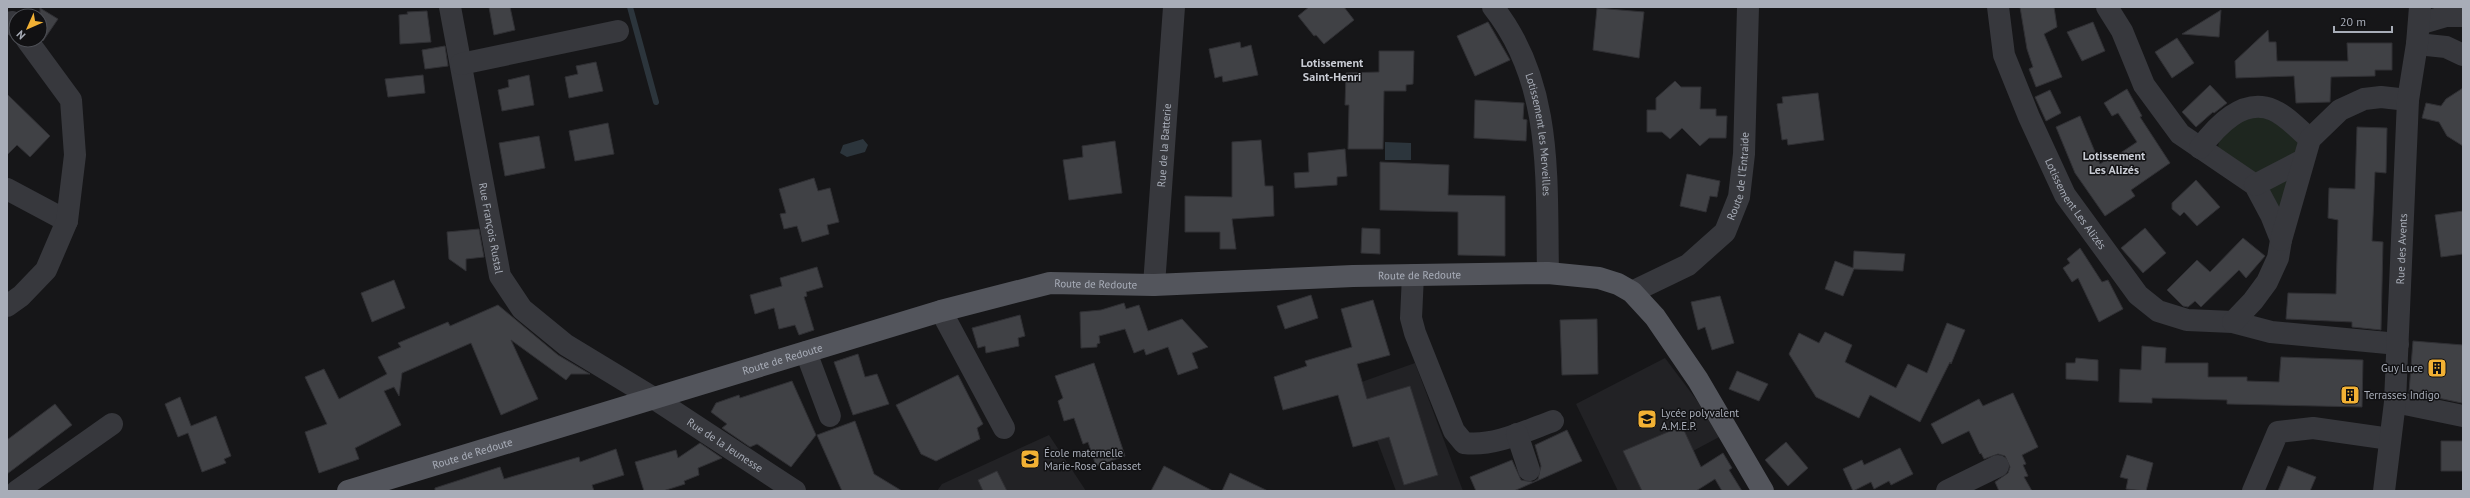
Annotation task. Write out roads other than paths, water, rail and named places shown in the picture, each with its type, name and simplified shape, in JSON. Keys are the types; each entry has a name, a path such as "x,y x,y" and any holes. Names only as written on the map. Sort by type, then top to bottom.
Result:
{"main road":[{"name":"Route de Redoute","path":"348,491 655,399 940,311 1050,283 1154,285 1413,275 1548,273 1599,278 1618,284 1632,292 1655,317 1698,380 1763,491"}],"street":[{"name":"Rue François Rustal","path":"450,7 500,276 522,309 566,345 655,399"},
{"name":"Rue de la Batterie","path":"1154,285 1174,7"},
{"name":"Lotissement les Merveilles","path":"1493,7 1503,19 1525,57 1539,104 1546,156 1548,273"},
{"name":"Route de l'Entraide","path":"1632,292 1688,264 1725,232 1739,197 1744,154 1748,7"},
{"name":"Lotissement Les Alizés","path":"1998,7 2004,55 2032,124 2065,196 2138,295 2158,311 2187,320 2233,322 2271,332 2398,344"},
{"path":"2107,7 2122,31 2144,85 2151,96 2180,134 2255,185 2272,215 2281,240"},
{"path":"2419,25 2446,16 2463,16"},
{"path":"2419,25 2446,47 2463,55"},
{"name":"Rue des Avents","path":"2384,491 2395,402 2408,100 2419,25"},
{"path":"461,64 618,31"},
{"path":"7,306 21,296 46,270 67,221 75,155 70,100 33,48"},
{"path":"2233,322 2254,302 2267,282 2278,258 2281,240 2302,160 2310,139 2340,110 2364,99 2381,97 2408,100"},
{"path":"2200,148 2214,130 2229,117 2241,110 2260,105 2275,110 2310,139"},
{"path":"2255,185 2302,160"},
{"path":"7,189 67,221"},
{"path":"1413,275 1411,318 1415,333 1454,432 1464,443 1476,444 1517,434 1553,421"},
{"path":"940,311 1004,428"},
{"path":"806,352 830,416"},
{"name":"Rue de la Jeunesse","path":"655,399 795,491"},
{"path":"2395,402 2463,416"},
{"path":"17,491 112,424"},
{"path":"2252,491 2278,432 2313,428 2390,439"},
{"path":"1517,434 1529,470"},
{"path":"1947,491 1998,466"}],"waterway":[{"path":"630,7 656,102"}],"place":[{"name":"Guy Luce","path":"2437,368"},
{"name":"Terrasses Indigo","path":"2350,395"},
{"name":"Lycée polyvalent A.M.E.P.","path":"1647,419"},
{"name":"École maternelle Marie-Rose Cabasset","path":"1030,459"}],"district":[{"name":"Lotissement Saint-Henri","path":"1332,69"},
{"name":"Lotissement Les Alizés","path":"2114,162"}]}
